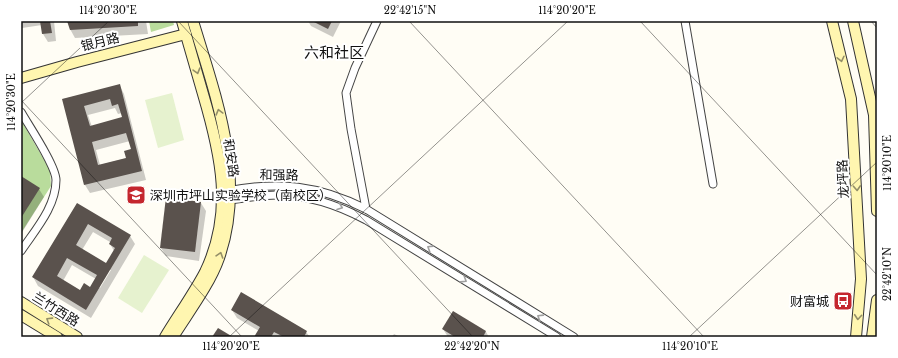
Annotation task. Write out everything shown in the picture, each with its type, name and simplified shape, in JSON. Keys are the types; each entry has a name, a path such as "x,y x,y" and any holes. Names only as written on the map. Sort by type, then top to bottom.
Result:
{"street":[{"name":"和安路","path":"182,21 225,165"},
{"name":"和安路","path":"173,337 216,267 227,228 228,194 222,121 193,21"},
{"path":"366,209 346,93 355,68 377,21"},
{"path":"685,21 713,184"},
{"name":"龙坪路","path":"832,21 852,107 861,279 856,337"},
{"path":"853,21 874,115 877,211"},
{"name":"银月路","path":"21,78 186,34"},
{"path":"21,112 52,165 56,179 54,196 46,215 21,251"},
{"name":"和强路","path":"228,194 256,186 275,185 297,186 334,195 366,209 574,337"},
{"name":"和安路","path":"164,337 204,273 216,242 228,194"},
{"name":"和强路","path":"228,194 257,196 290,195 307,197 345,209 366,220 557,337"},
{"path":"872,337 877,300"},
{"name":"兰竹西路","path":"21,302 77,337"},
{"name":"兰竹西路","path":"21,315 57,337"}],"green space":[{"path":"149,21 173,21 174,25 151,32"},
{"path":"172,93 184,140 158,148 145,100"},
{"path":"21,120 50,170 51,186 21,233"},
{"path":"144,255 169,270 142,313 118,298"}],"building":[{"path":"40,21 50,21 52,33 42,34"},
{"path":"67,21 138,21 138,26 70,30"},
{"path":"312,21 332,21 328,29"},
{"path":"120,84 142,171 84,185 62,99","holes":["110,99 112,106 118,104 122,117 90,126 84,106","126,133 131,149 124,151 126,158 98,165 92,142"]},
{"path":"21,176 40,188 21,218"},
{"path":"166,197 201,202 195,252 160,248"},
{"path":"77,203 131,235 86,310 32,277","holes":["88,224 112,238 109,244 115,248 106,263 76,245","67,258 97,275 90,287 84,283 80,290 57,276"]},
{"path":"241,292 307,331 304,337 284,337 274,332 271,337 254,337 260,327 231,310"},
{"path":"453,311 486,331 483,337 455,337 442,329"},
{"path":"218,328 233,337 212,337"}],"place":[{"name":"深圳市坪山实验学校（南校区）","path":"136,195"},
{"name":"财富城","path":"843,301"}],"district":[{"name":"六和社区","path":"334,52"}]}
